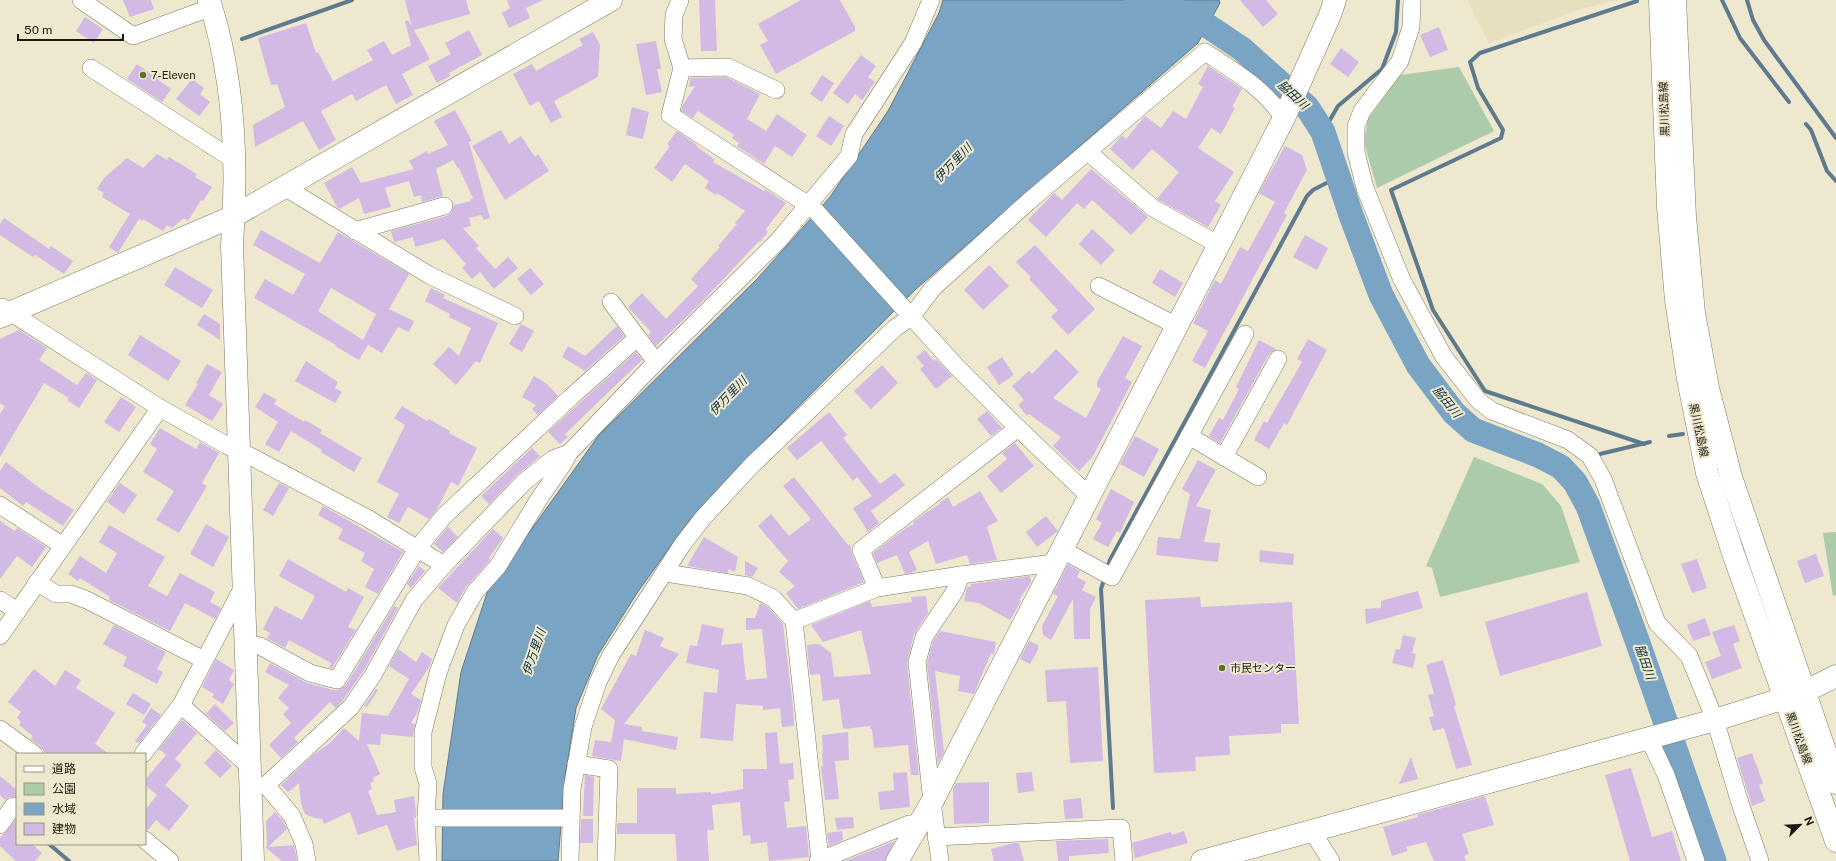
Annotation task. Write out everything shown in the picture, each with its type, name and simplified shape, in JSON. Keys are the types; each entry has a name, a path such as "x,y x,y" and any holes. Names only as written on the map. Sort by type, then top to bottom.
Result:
{"street":[{"path":"81,0 95,5 133,36 210,4 220,37 227,69 232,115 234,160 234,216 232,245 240,452 245,643 255,779 253,861"},
{"path":"3,312 234,216 286,188 611,0"},
{"path":"680,0 674,15 673,39 682,68 670,115 810,206 908,314 1018,428 1088,496"},
{"path":"428,861 426,818 428,784 422,767 424,732 440,666 456,625 475,592 498,566 538,499 564,464 569,452 656,362 778,241 810,206 849,156 854,134 913,43 931,0"},
{"path":"932,802 1088,496 1284,118 1330,15 1335,0"},
{"path":"1412,0 1411,27 1400,61 1362,111 1356,126 1356,152 1365,188 1402,280 1444,357 1478,400 1492,411 1568,440 1590,456 1603,479 1656,623 1689,656 1715,720 1760,861"},
{"name":"黒川松島線","path":"1660,0 1668,207 1676,300 1688,379 1707,473 1734,554 1795,695 1836,782"},
{"name":"黒川松島線","path":"1675,0 1685,218 1694,313 1708,388 1731,477 1836,841"},
{"path":"570,861 570,818 576,764 583,727 598,682 611,655 634,618 666,573 682,546 703,518 752,465 895,328 933,288 1028,202 1205,52 1252,83 1271,100 1284,118"},
{"path":"682,68 728,67 776,90"},
{"path":"91,68 234,160"},
{"path":"1088,152 1153,208 1219,245"},
{"path":"286,188 429,275 515,316"},
{"path":"355,231 444,206"},
{"path":"1099,286 1177,326"},
{"path":"611,302 656,362"},
{"path":"3,312 160,408 366,518 444,566"},
{"path":"794,622 877,588 961,575 1058,556 1106,573 1189,436 1245,334"},
{"path":"245,643 260,646 310,673 337,680 388,593 417,549 444,516 570,398 637,338"},
{"path":"1224,457 1278,359"},
{"path":"0,636 160,408"},
{"path":"877,588 861,550 1018,428"},
{"path":"1189,436 1258,477"},
{"path":"255,779 351,707 373,675 414,600 444,566 524,482 553,459 569,452"},
{"path":"0,505 63,546"},
{"path":"666,573 748,586 773,598 794,622 819,861 909,824 928,831 1121,828 1124,861"},
{"path":"940,861 928,831 932,802 917,662 924,637 955,592 961,575"},
{"path":"37,582 56,594 71,594 86,600 204,660"},
{"path":"144,753 181,704 243,587"},
{"path":"0,600 17,611"},
{"path":"1202,861 1715,720 1795,695 1836,676"},
{"path":"181,704 292,816 304,844 307,861"},
{"path":"0,729 33,753"},
{"path":"1649,739 1666,775 1696,861"},
{"path":"576,764 610,768 606,861"},
{"path":"426,818 570,818"},
{"path":"897,861 928,831"},
{"path":"1312,831 1331,861"},
{"path":"146,841 170,861"}],"shaded area":[{"path":"1467,0 1618,0 1584,8 1489,43"}],"green space":[{"path":"1459,67 1494,131 1377,188 1364,142 1368,119 1400,75"},
{"path":"1474,457 1542,484 1561,506 1580,562 1440,597 1432,568 1426,566"},
{"path":"1836,532 1836,595 1833,596 1823,533"}],"water":[{"name":"伊万里川","path":"943,0 1219,0 1220,3 1198,43 916,289 743,462 688,522 637,593 598,655 576,708 565,777 558,861 442,861 443,794 461,672 488,590 599,435 757,279 830,197 888,111 939,13"}],"building":[{"path":"123,0 151,0 154,9 130,17"},
{"path":"405,0 466,0 470,14 414,30 430,59 402,74 413,95 396,104 386,85 356,101 352,94 321,111 336,140 319,150 303,121 255,147 253,125 285,107 277,84 271,85 258,38 306,23 316,53 318,52 333,81 373,60 367,50 384,41 392,55 411,45 405,21 408,20 412,27"},
{"path":"507,0 543,0 526,8 530,18 509,28 502,13 510,8"},
{"path":"699,0 715,0 717,51 701,51"},
{"path":"801,0 840,0 855,27 855,31 776,74 760,45 768,41 758,24"},
{"path":"1240,0 1266,0 1278,14 1263,27"},
{"path":"85,17 103,29 94,43 76,31"},
{"path":"1439,27 1448,50 1430,57 1420,35"},
{"path":"469,30 482,55 449,73 450,76 437,83 428,66 451,54 445,43"},
{"path":"593,32 600,45 598,77 554,101 562,117 551,123 539,101 530,106 513,74 532,64 536,71 583,45 579,39"},
{"path":"656,41 661,69 657,69 662,92 646,95 636,44"},
{"path":"1341,48 1359,62 1348,77 1330,64"},
{"path":"861,55 876,66 868,77 875,82 862,100 855,94 848,104 833,93"},
{"path":"137,64 171,89 162,102 127,79"},
{"path":"1208,66 1242,89 1232,107 1235,108 1221,134 1211,128 1198,148 1234,172 1215,201 1221,205 1208,227 1157,199 1179,172 1152,149 1133,170 1110,149 1122,135 1126,139 1145,116 1161,128 1173,111 1186,119 1203,87 1198,84"},
{"path":"822,75 834,83 822,102 810,94"},
{"path":"726,77 760,94 747,119 766,131 777,114 807,135 792,157 775,146 764,164 737,146 739,143 732,138 734,135 698,111 693,118 681,111 695,86 689,87 690,78"},
{"path":"192,79 204,88 200,94 210,102 199,116 176,99"},
{"path":"632,107 649,112 643,139 626,135"},
{"path":"455,110 472,141 469,142 490,218 484,220 481,215 469,218 471,226 463,228 479,246 476,248 495,269 508,257 518,268 494,289 480,272 472,279 462,268 466,264 444,239 415,247 413,237 394,242 391,231 447,216 451,213 454,205 471,201 470,199 473,198 459,168 458,169 453,160 436,169 443,196 422,202 421,195 414,197 409,181 385,188 391,207 364,214 359,198 339,209 324,183 352,167 361,183 414,169 409,161 427,151 428,154 448,145 434,121"},
{"path":"829,116 844,126 831,146 816,136"},
{"path":"501,130 509,144 521,136 535,157 538,154 549,171 505,200 472,146"},
{"path":"677,131 715,160 713,162 764,191 765,189 786,203 766,229 768,232 760,242 759,241 700,304 656,346 648,335 651,332 628,307 642,293 666,319 698,286 691,279 720,247 718,246 737,224 735,223 745,211 717,193 716,195 705,188 709,181 685,164 672,182 654,168 670,146 667,144"},
{"path":"1285,146 1302,155 1307,170 1284,213 1287,215 1205,368 1192,361 1208,331 1193,323 1215,280 1221,284 1240,247 1248,251 1275,202 1259,193"},
{"path":"157,154 167,160 169,157 197,174 195,177 212,187 203,201 201,200 188,221 184,218 172,228 167,225 163,231 143,219 142,221 139,219 118,253 109,247 130,214 102,197 104,193 97,189 104,178 127,158 143,168"},
{"path":"1091,169 1148,217 1131,235 1092,200 1084,209 1077,203 1046,237 1028,220 1054,193 1062,200"},
{"path":"4,218 49,249 51,246 73,261 64,274 35,255 33,257 0,235 0,224"},
{"path":"1092,229 1115,250 1101,265 1079,244"},
{"path":"261,230 320,263 338,232 409,274 389,309 414,321 409,332 398,327 382,353 368,345 359,360 335,346 336,345 254,298 265,279 293,295 305,274 253,245","holes":["331,288 376,314 363,340 318,311"]},
{"path":"1305,235 1328,248 1317,270 1293,257"},
{"path":"1035,245 1095,309 1068,335 1051,317 1058,310 1029,279 1031,277 1016,262"},
{"path":"989,265 1009,286 983,310 964,290"},
{"path":"175,267 213,290 202,308 164,285"},
{"path":"530,268 544,284 531,295 517,279"},
{"path":"1160,269 1183,283 1175,297 1152,283"},
{"path":"431,288 445,295 443,298 498,323 480,363 476,361 456,385 433,364 449,347 459,356 471,328 449,317 450,314 425,301"},
{"path":"204,314 220,324 220,340 197,325"},
{"path":"521,324 534,331 522,352 509,344"},
{"path":"617,326 624,336 585,371 562,357 568,346 585,356"},
{"path":"19,330 47,348 39,360 77,385 86,373 97,380 79,408 67,400 69,398 44,383 0,457 0,414 5,406 0,403 0,339"},
{"path":"140,335 181,361 168,381 128,355"},
{"path":"1123,336 1142,346 1125,378 1132,382 1093,456 1079,471 1053,446 1061,437 1029,414 1027,416 1018,405 1024,400 1012,386 1029,371 1032,374 1056,349 1079,372 1053,398 1086,418 1101,389 1097,387 1097,382"},
{"path":"1308,339 1327,350 1287,425 1284,423 1269,449 1254,440 1264,421 1267,423 1302,362 1297,359"},
{"path":"1259,340 1276,349 1269,354 1220,443 1209,436 1219,418 1223,420 1239,389 1236,387"},
{"path":"925,350 934,361 936,359 952,376 936,389 920,369 924,366 916,357"},
{"path":"636,352 642,360 565,434 568,437 560,444 548,432"},
{"path":"1002,357 1014,375 999,385 987,367"},
{"path":"306,361 338,382 335,388 342,392 335,403 295,381"},
{"path":"207,364 222,372 209,395 223,404 212,421 185,405 198,384 196,383"},
{"path":"882,365 898,383 871,409 854,391"},
{"path":"534,376 547,384 558,396 538,415 532,409 536,405 522,397"},
{"path":"264,393 277,400 274,404 304,422 305,420 322,430 320,433 362,458 354,472 321,452 322,450 291,431 279,452 265,444 278,422 255,407"},
{"path":"121,397 136,407 119,432 104,422"},
{"path":"402,406 427,421 429,419 450,431 449,433 477,448 458,486 451,482 437,509 429,519 408,507 399,523 387,517 399,494 377,482 405,425 394,418"},
{"path":"987,411 1002,428 991,436 977,419"},
{"path":"829,412 847,435 843,438 880,484 895,473 905,485 871,511 879,523 868,532 853,508 872,496 857,477 853,481 821,441 797,460 787,448"},
{"path":"160,428 196,449 200,442 219,453 202,483 207,486 179,533 156,520 174,491 143,472 157,449 150,444"},
{"path":"1135,436 1159,449 1144,477 1120,464"},
{"path":"1015,443 1034,466 1001,493 987,476 1007,459 1002,453"},
{"path":"532,448 540,456 517,475 489,504 481,496"},
{"path":"1198,460 1216,470 1196,506 1211,510 1204,542 1220,543 1218,562 1156,555 1158,537 1180,539 1190,494 1182,489"},
{"path":"6,462 42,490 74,510 63,526 26,502 23,506 0,488 0,471"},
{"path":"794,477 848,545 850,544 852,554 864,582 798,609 786,593 795,586 779,572 788,561 758,526 771,514 789,536 811,519 783,486"},
{"path":"120,483 137,495 124,514 107,502"},
{"path":"279,483 289,488 273,516 263,510"},
{"path":"1111,489 1134,502 1120,533 1117,531 1108,547 1093,539 1102,523 1096,519"},
{"path":"980,491 998,521 987,527 997,560 970,564 967,555 936,564 928,541 909,552 917,570 911,573 905,574 897,555 877,563 873,553 906,528 914,524 913,522 940,504 939,503 948,497 953,507"},
{"path":"323,506 403,552 378,594 365,587 374,569 361,561 365,553 338,539 343,529 318,515"},
{"path":"1046,516 1058,531 1037,547 1026,532"},
{"path":"0,521 15,531 17,528 46,547 32,567 17,556 0,579"},
{"path":"206,524 229,537 213,567 190,554"},
{"path":"109,525 165,557 148,586 167,596 180,573 215,592 210,602 221,608 215,619 185,603 170,631 109,600 110,597 80,578 78,581 68,574 80,556 106,573 117,553 99,542"},
{"path":"448,527 458,537 443,552 434,544"},
{"path":"493,529 503,538 489,558 490,560 466,587 457,603 438,588"},
{"path":"704,537 738,557 735,572 729,569 727,573 687,566"},
{"path":"1260,550 1294,554 1293,565 1259,562"},
{"path":"1816,554 1824,576 1805,583 1797,561"},
{"path":"288,559 346,592 348,588 364,597 348,627 356,630 332,668 329,668 331,663 289,640 285,648 267,638 270,633 263,629 275,606 302,620 315,596 279,576"},
{"path":"1697,559 1707,588 1692,593 1681,564"},
{"path":"745,561 758,568 752,577 745,575"},
{"path":"1068,564 1080,571 1077,577 1086,582 1082,590 1096,597 1090,609 1090,639 1074,639 1073,599 1051,640 1043,635 1042,626 1058,596 1053,594"},
{"path":"419,566 425,571 411,588 407,584"},
{"path":"1030,576 1031,582 1019,600 1021,601 1010,620 979,603 964,601 967,587 970,587 971,584"},
{"path":"1418,591 1423,608 1366,624 1365,609 1381,608 1381,601"},
{"path":"1587,592 1602,646 1500,676 1485,622"},
{"path":"926,596 928,613 914,634 907,663 919,775 911,775 908,745 874,748 872,729 870,729 870,726 843,729 839,699 823,701 820,674 810,675 807,645 819,644 831,653 834,677 871,674 861,630 823,642 811,625 870,601 872,607 912,602 911,597"},
{"name":"市民センター","path":"1200,597 1201,607 1292,602 1299,724 1281,724 1281,733 1229,736 1230,755 1195,757 1196,771 1154,773 1145,600"},
{"path":"760,603 767,606 783,624 794,726 782,727 780,708 763,710 763,706 736,704 733,741 700,738 704,692 717,693 719,670 686,663 690,645 697,646 702,624 724,629 721,645 742,643 746,680 767,678 762,629 746,630 746,618 755,618"},
{"path":"394,606 398,608 364,670 343,700 336,708 330,702 294,738 298,742 281,758 269,745 291,723 283,714 289,708 278,698 289,685 265,672 270,663 307,683 334,690 341,689 346,685"},
{"path":"1705,618 1711,635 1693,641 1687,625"},
{"path":"114,625 166,652 157,669 163,672 157,684 123,666 127,657 103,644"},
{"path":"1734,625 1740,641 1733,644 1742,668 1712,679 1705,662 1721,656 1712,632"},
{"path":"645,630 664,638 660,646 679,654 624,724 642,727 642,731 678,737 676,750 624,739 621,761 592,756 595,740 611,742 615,720 601,709 631,654 636,656"},
{"path":"940,631 996,642 994,654 991,653 974,694 958,691 960,676 935,671 944,752 938,763 927,663 933,641"},
{"path":"1403,635 1416,638 1412,653 1416,654 1413,668 1392,663 1396,649 1400,650"},
{"path":"1029,641 1038,645 1038,650 1030,664 1020,659"},
{"path":"398,649 416,662 422,652 432,659 429,667 411,694 421,700 418,711 411,723 415,724 413,737 381,734 380,745 367,744 380,774 373,778 374,781 370,783 372,789 368,791 377,815 396,812 394,800 414,796 416,818 414,818 417,845 397,851 387,825 358,835 350,812 324,824 322,819 305,814 301,804 299,783 288,792 281,785 313,755 329,744 344,728 359,741 362,713 388,716 409,679 389,666"},
{"path":"216,659 234,670 229,680 234,684 223,704 212,697 214,694 202,687"},
{"path":"1443,660 1456,705 1454,706 1472,765 1456,769 1444,728 1433,731 1429,717 1434,716 1428,695 1434,694 1426,665"},
{"path":"1098,667 1103,761 1070,763 1066,701 1047,702 1045,670"},
{"path":"34,669 55,686 65,670 81,680 76,688 115,713 95,744 108,753 45,753 40,746 31,739 33,736 19,725 21,722 17,718 21,712 8,702"},
{"path":"376,689 378,690 367,707 364,706"},
{"path":"133,693 151,704 144,715 126,704"},
{"path":"215,704 234,723 225,731 206,714"},
{"path":"151,708 161,715 139,743 135,741 147,725 142,722"},
{"path":"182,720 197,733 175,759 182,765 165,785 189,806 169,831 156,820 148,830 146,830 146,809 157,795 146,786 146,779 166,755 159,749"},
{"path":"777,732 780,764 793,763 794,779 788,780 790,801 784,802 787,828 806,826 809,857 769,861 767,842 751,844 750,835 743,836 740,802 712,805 714,830 707,830 709,861 677,861 675,834 617,834 617,823 637,823 637,788 676,788 676,794 711,792 711,794 743,789 743,769 767,769 765,733"},
{"path":"848,732 849,760 835,761 839,799 825,800 821,767 823,766 822,735"},
{"path":"216,750 232,766 220,778 204,763"},
{"path":"1752,753 1763,783 1759,785 1765,801 1752,806 1737,758"},
{"path":"1411,757 1418,779 1399,784"},
{"path":"1631,768 1652,837 1672,831 1681,861 1630,861 1605,775"},
{"path":"907,772 910,807 880,810 878,792 894,790 893,773"},
{"path":"1032,772 1034,791 1018,793 1016,773"},
{"path":"585,775 594,777 593,816 583,816"},
{"path":"0,776 16,789 16,797 9,797 5,800 0,795"},
{"path":"989,782 989,823 954,824 953,789 956,783"},
{"path":"1485,796 1494,825 1462,834 1469,854 1464,856 1466,861 1434,861 1426,842 1406,847 1408,851 1392,856 1383,827 1418,817 1417,815"},
{"path":"1081,798 1083,818 1065,819 1063,800"},
{"path":"275,812 283,821 287,829 268,847 294,845 297,861 282,861 265,847 267,847 266,821"},
{"path":"853,817 854,828 837,830 835,818"},
{"path":"16,819 16,845 33,845 42,853 35,861 16,861 0,846 0,838"},
{"path":"581,819 593,819 593,843 580,843"},
{"path":"842,831 843,840 829,846 827,833"},
{"path":"1184,831 1188,843 1135,858 1132,843 1171,832 1172,835"},
{"path":"1108,839 1109,853 1069,856 1069,861 1058,861 1056,841"},
{"path":"895,841 885,861 845,861"},
{"path":"1019,843 1024,861 994,861 991,849"}],"waterway":[{"path":"242,39 352,0"},
{"name":"脇田川","path":"1136,0 1193,16 1242,49 1307,107 1323,132 1351,215 1381,295 1418,365 1454,413 1473,430 1538,455 1561,467 1575,482 1588,506 1638,643 1714,861"},
{"path":"1323,132 1338,106 1382,69 1396,32 1398,0"},
{"path":"1722,0 1740,38 1789,102"},
{"path":"1747,0 1753,20 1764,40 1836,138"},
{"path":"1637,1 1480,53 1470,62 1478,88 1503,130 1501,138 1391,190 1433,310 1485,391 1644,444"},
{"path":"1806,124 1811,130 1827,171 1836,181"},
{"path":"1107,569 1110,560 1307,196 1313,190 1338,177"},
{"path":"1669,436 1683,434"},
{"path":"1600,454 1650,442"},
{"path":"1105,577 1101,589 1113,808"},
{"path":"50,845 69,861"}],"place":[{"name":"7-Eleven","path":"143,75"},
{"name":"市民センター","path":"1222,668"}]}
